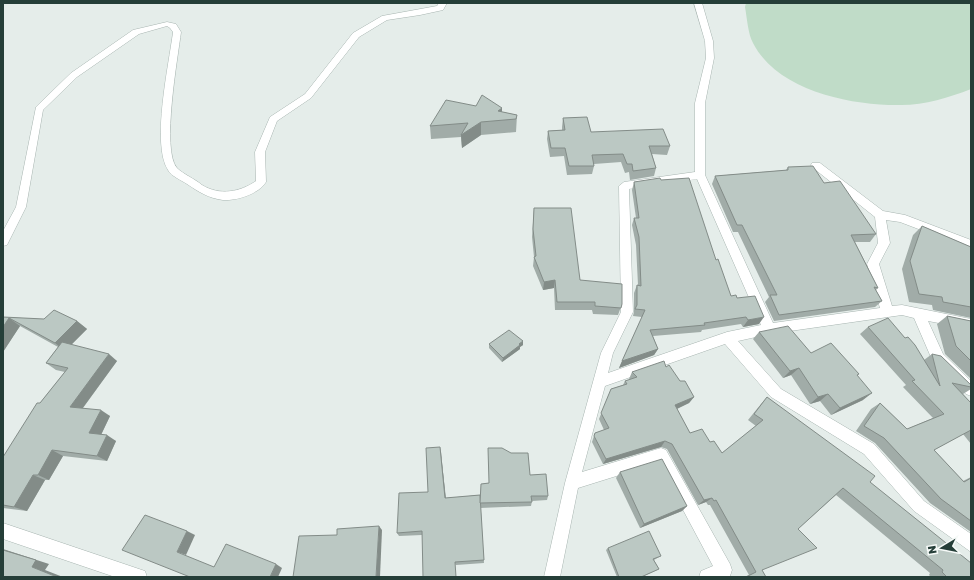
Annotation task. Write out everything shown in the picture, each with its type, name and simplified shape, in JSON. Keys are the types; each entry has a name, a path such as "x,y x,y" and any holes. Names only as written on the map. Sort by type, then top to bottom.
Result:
{"street":[{"path":"3,242 21,207 39,109 74,75 136,32 154,26 167,24 173,26 178,32 168,94 165,149 172,169 207,193 224,196 247,192 261,182 260,152 274,119 308,96 356,35 385,18 420,13 440,8 443,3"},
{"path":"698,3 709,41 710,58 700,102 700,175 769,329"},
{"path":"816,165 880,215 902,218 971,245"},
{"path":"552,577 572,483 607,353 627,312 624,186 700,175"},
{"path":"880,215 884,243 873,264 886,311"},
{"path":"600,382 727,338 769,329 886,311 902,310 971,324"},
{"path":"919,314 938,358 971,390"},
{"path":"727,338 776,392 869,449 920,506 971,544"},
{"path":"572,483 661,455 724,570 707,577"},
{"path":"3,531 139,577"}],"green space":[{"path":"746,3 971,3 971,89 935,101 906,105 857,102 816,92 779,73 764,59 753,43 750,35 745,7"}],"building":[{"path":"482,95 502,108 498,111 517,115 516,119 481,122 461,135 468,123 430,126 446,100 476,106"},
{"path":"587,117 591,132 663,129 670,146 649,146 656,168 633,171 632,164 627,164 623,154 592,155 594,166 569,166 565,148 551,148 548,131 565,130 563,118"},
{"path":"813,166 824,183 840,181 876,234 851,235 878,288 874,287 882,301 779,315 770,295 777,295 742,225 737,225 715,176 788,170 788,167"},
{"path":"660,178 661,180 689,178 716,260 718,259 731,296 736,295 737,298 755,296 764,317 748,320 746,317 704,323 705,325 650,330 658,349 622,361 645,310 635,309 637,305 637,285 641,286 639,237 634,218 639,218 634,182"},
{"path":"534,208 571,208 580,280 622,284 621,308 595,306 595,302 557,302 555,280 544,282 534,257 536,256 533,229"},
{"path":"922,226 971,247 971,307 943,302 942,297 919,294 910,261"},
{"path":"54,310 77,321 55,343 9,318 3,327 3,317 44,319"},
{"path":"947,316 971,321 971,361 956,346"},
{"path":"888,318 905,338 908,337 915,345 940,386 932,354 941,356 971,385 971,387 952,383 971,403 971,430 934,450 964,482 971,478 971,521 941,499 884,438 864,426 880,403 907,429 944,414 912,381 915,380 868,327"},
{"path":"788,326 811,353 831,343 859,374 857,375 872,393 840,408 828,394 818,397 799,368 790,371 759,332"},
{"path":"509,330 523,341 503,358 489,344"},
{"path":"62,342 109,354 70,407 101,410 89,433 107,435 97,456 52,450 38,475 33,475 14,507 3,505 3,457 37,403 40,403 68,368 46,363"},
{"path":"664,361 666,367 669,365 680,381 685,381 694,397 675,405 690,433 702,429 710,442 714,441 722,453 763,420 754,414 767,397 875,476 870,482 971,563 971,576 947,577 942,572 943,570 843,488 798,529 817,548 762,570 766,577 746,577 756,572 716,500 714,501 712,498 704,500 672,444 665,441 606,459 594,436 595,433 609,428 601,413 611,389 627,384 625,381 637,377 632,372"},
{"path":"440,447 445,498 480,495 484,560 455,562 456,577 423,577 422,531 397,533 399,493 428,492 426,448"},
{"path":"488,448 502,448 511,453 528,453 530,475 546,474 548,496 531,496 532,502 480,503 481,484 489,483"},
{"path":"662,459 687,506 644,524 620,472"},
{"path":"145,515 187,531 177,552 214,567 226,544 276,564 270,577 190,577 122,550"},
{"path":"379,526 376,577 293,577 299,536 337,535 337,529"},
{"path":"649,531 661,556 653,559 659,569 641,577 619,577 608,548"},
{"path":"3,550 36,560 32,567 57,577 3,577"}]}
